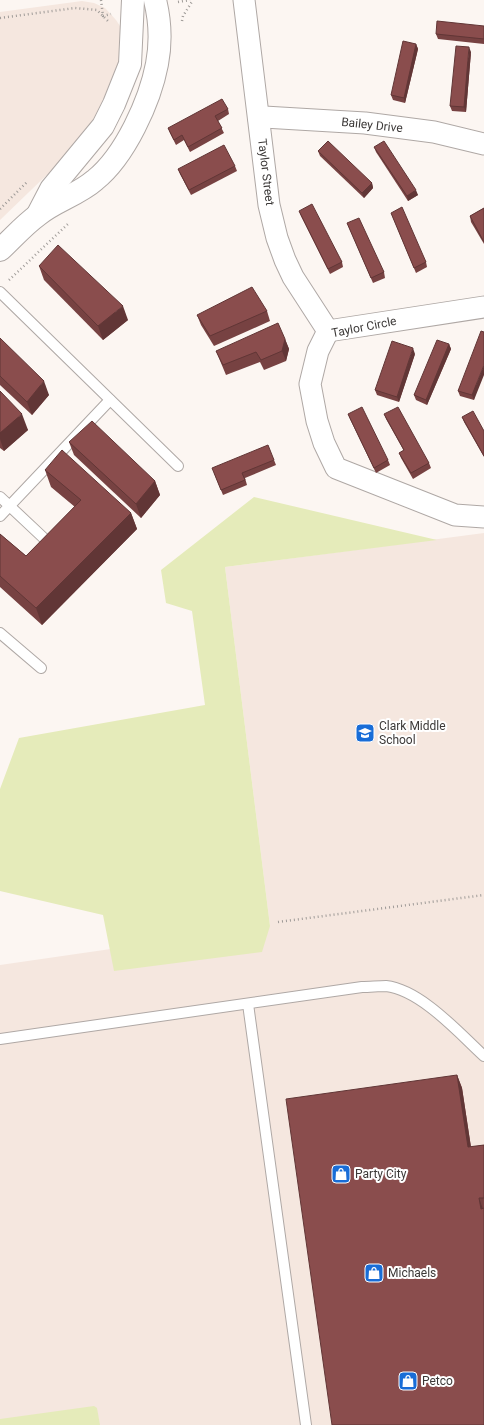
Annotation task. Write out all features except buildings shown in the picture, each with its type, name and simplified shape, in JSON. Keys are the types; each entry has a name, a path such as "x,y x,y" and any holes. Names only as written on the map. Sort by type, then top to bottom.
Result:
{"street":[{"path":"38,214 51,189 103,126 114,104 130,64 133,0"},
{"path":"0,250 38,214 95,180 112,163 128,137 149,94 157,63 159,36 158,10 155,0"},
{"name":"Taylor Street","path":"244,0 269,205 277,238 293,277 328,331"},
{"name":"Bailey Drive","path":"259,119 264,117 365,123 434,132 484,144"},
{"name":"Taylor Circle","path":"484,307 328,331 318,351 310,384 317,421 324,443 336,468 455,515 484,517"}],"lane":[{"path":"0,292 178,466"},
{"path":"0,516 110,400"},
{"path":"0,497 50,544"},
{"path":"0,633 41,668"},
{"path":"0,1039 362,987 387,986 409,993 431,1008 484,1056"},
{"path":"248,1004 306,1425"}],"path":[{"path":"101,0 103,16"},
{"path":"0,18 75,8 97,10 110,23"},
{"path":"0,209 32,178"},
{"path":"278,922 484,895"}],"shaded area":[{"path":"82,1 94,3 105,8 122,29 121,61 95,124 58,164 0,220 0,12"},
{"path":"484,533 484,1425 0,1425 0,965 270,926 225,567"}],"green space":[{"path":"254,497 437,540 225,567 270,926 262,952 114,971 103,915 0,891 0,789 19,738 205,705 192,611 166,603 161,570"},
{"path":"94,1406 97,1408 100,1425 0,1425 0,1419"}],"place":[{"name":"Clark Middle School","path":"365,733"},
{"name":"Party City","path":"341,1174"},
{"name":"Michaels","path":"374,1273"},
{"name":"Petco","path":"408,1381"}]}
